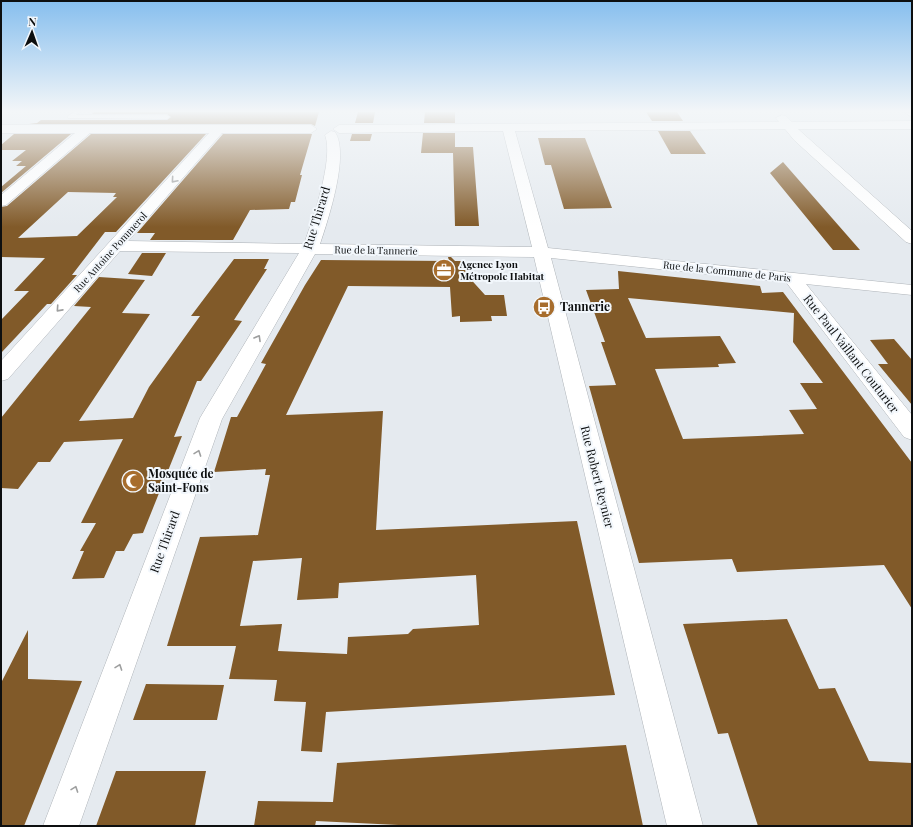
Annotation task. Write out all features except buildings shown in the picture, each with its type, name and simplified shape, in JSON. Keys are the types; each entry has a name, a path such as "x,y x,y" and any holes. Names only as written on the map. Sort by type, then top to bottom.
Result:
{"street":[{"path":"1,202 62,151"},
{"name":"Rue Antoine Pommerol","path":"1,374 200,151"},
{"name":"Rue Thirard","path":"61,826 211,418 310,250 315,236 332,167 333,151"},
{"name":"Rue Robert Reynier","path":"514,151 541,252 685,826"},
{"path":"812,151 912,239"},
{"name":"Rue de la Tannerie","path":"116,246 310,250 541,252"},
{"name":"Rue de la Commune de Paris","path":"541,252 912,290"},
{"name":"Rue Paul Vaillant Couturier","path":"791,277 912,431"}],"place":[{"name":"Agence Lyon Métropole Habitat","path":"444,270"},
{"name":"Tannerie","path":"544,307"},
{"name":"Mosquée de Saint-Fons","path":"133,481"}]}
